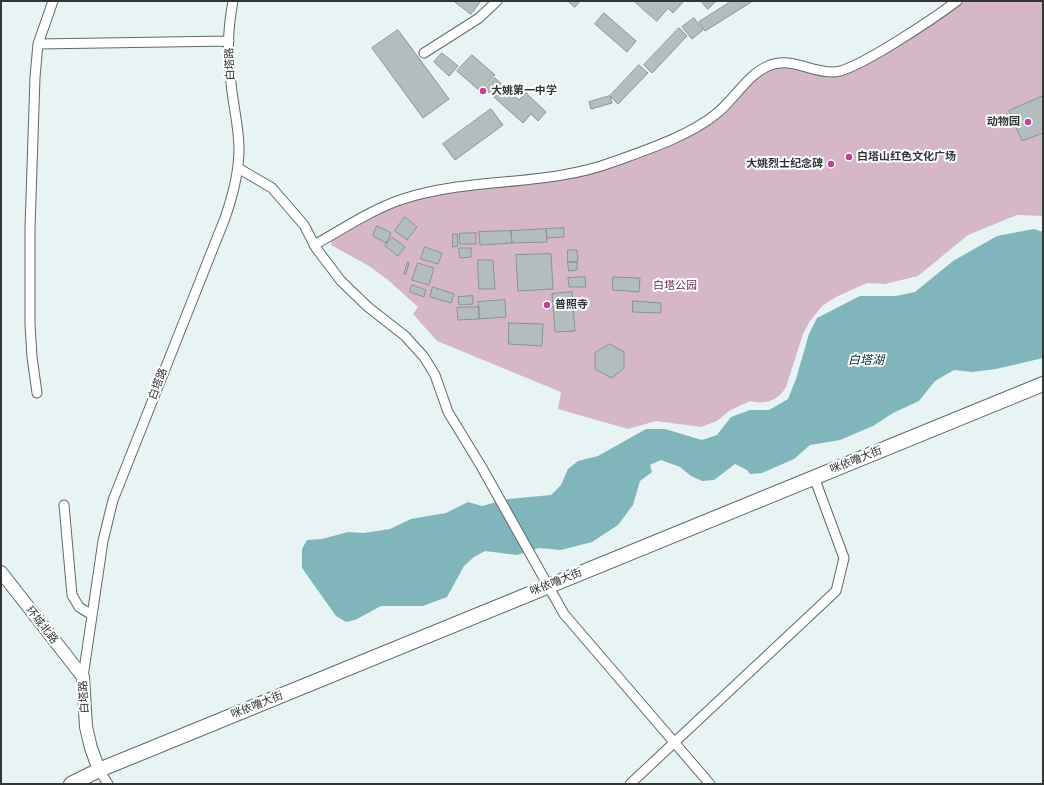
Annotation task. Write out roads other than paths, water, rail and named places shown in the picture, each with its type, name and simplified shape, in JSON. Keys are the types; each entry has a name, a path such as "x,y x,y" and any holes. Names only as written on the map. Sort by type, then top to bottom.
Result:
{"highway":[{"name":"咪依噜大街","path":"71,784 99,770 1043,384"}],"main road":[{"name":"环城北路","path":"1,572 83,677"},
{"name":"白塔路","path":"83,677 86,727 91,748 99,770"}],"street":[{"path":"37,393 31,342 30,272 33,111 38,44 53,1"},
{"name":"白塔路","path":"83,677 103,541 113,500 225,218 234,190 238,168 238,135 230,82 229,41 233,1"},
{"path":"424,53 479,18 496,1"},
{"path":"314,245 403,199 467,187 566,175 616,161 686,133 704,123 726,106 755,75 768,66 790,63 826,72 842,71 907,35 957,1"},
{"path":"38,44 229,41"},
{"path":"238,168 272,188 304,225 314,245 341,280 368,307 405,336 424,357 435,375 448,412 564,614 710,784"},
{"path":"630,784 836,591 844,558 814,477"},
{"path":"64,505 72,595 79,608 92,615"},
{"path":"99,770 108,784"}],"water":[{"name":"白塔湖","path":"1034,229 1043,232 1043,358 996,369 972,372 954,370 935,381 919,401 893,413 873,426 840,440 810,445 794,459 762,473 750,474 747,470 735,464 714,480 702,481 691,476 680,467 661,460 650,465 652,472 640,481 633,505 618,525 592,542 561,550 539,548 517,555 485,551 474,557 464,566 447,597 423,606 381,606 355,620 346,622 336,616 302,568 302,549 307,540 322,539 348,532 364,533 390,529 411,519 446,513 468,502 482,506 508,499 551,495 561,485 568,469 578,461 598,456 646,429 665,429 702,440 717,435 731,417 750,410 769,410 788,399 796,379 809,334 817,318 860,296 896,296 915,292 953,261 997,236"}],"place":[{"name":"大姚第一中学","path":"483,91"},
{"name":"动物园","path":"1028,122"},
{"name":"白塔山红色文化广场","path":"849,157"},
{"name":"大姚烈士纪念碑","path":"831,164"},
{"name":"普照寺","path":"547,305"}],"park label":[{"name":"白塔公园","path":"675,286"}]}
